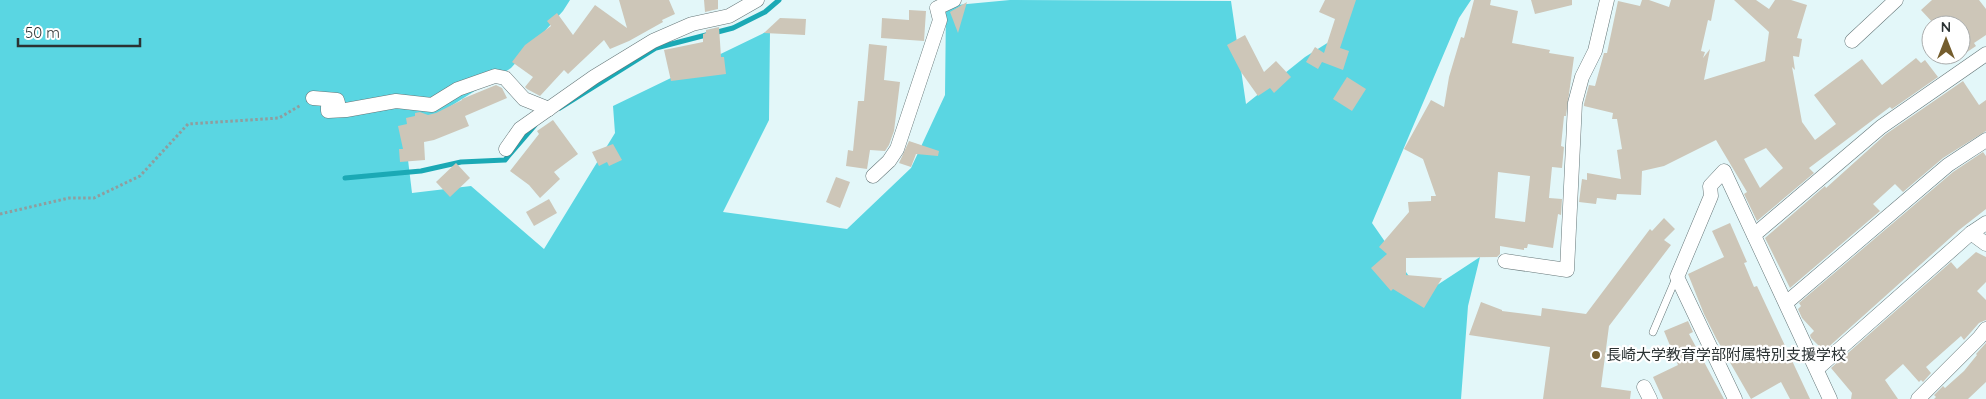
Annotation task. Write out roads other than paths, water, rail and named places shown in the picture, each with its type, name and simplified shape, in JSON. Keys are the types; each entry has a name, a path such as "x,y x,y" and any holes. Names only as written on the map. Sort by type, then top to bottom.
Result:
{"street":[{"path":"506,149 520,129 594,77 653,41 692,24 729,16 757,0"},
{"path":"874,176 889,161 897,148 940,20 936,8 954,0"},
{"path":"1504,261 1567,270 1575,103 1582,77 1595,51 1607,0"},
{"path":"1852,42 1896,0"},
{"path":"1754,235 1881,127 1986,54"},
{"path":"313,98 337,100 338,103 328,107 328,111 346,110 396,101 432,105 458,89 495,76 505,78 524,99 548,109"},
{"path":"1786,303 1948,164 1986,140"},
{"path":"1735,399 1676,277 1711,196 1710,186 1724,171 1830,399"},
{"path":"1817,369 1971,233 1986,223"},
{"path":"1971,233 1986,244"},
{"path":"1918,399 1986,329"}],"lane":[{"path":"1654,332 1676,277"}],"waterway":[{"path":"560,108 656,48 733,28 765,12 779,0"},
{"path":"345,178 421,171 461,162 505,160 535,125"}],"place":[{"name":"長崎大学教育学部附属特別支援学校","path":"1596,355"}]}
